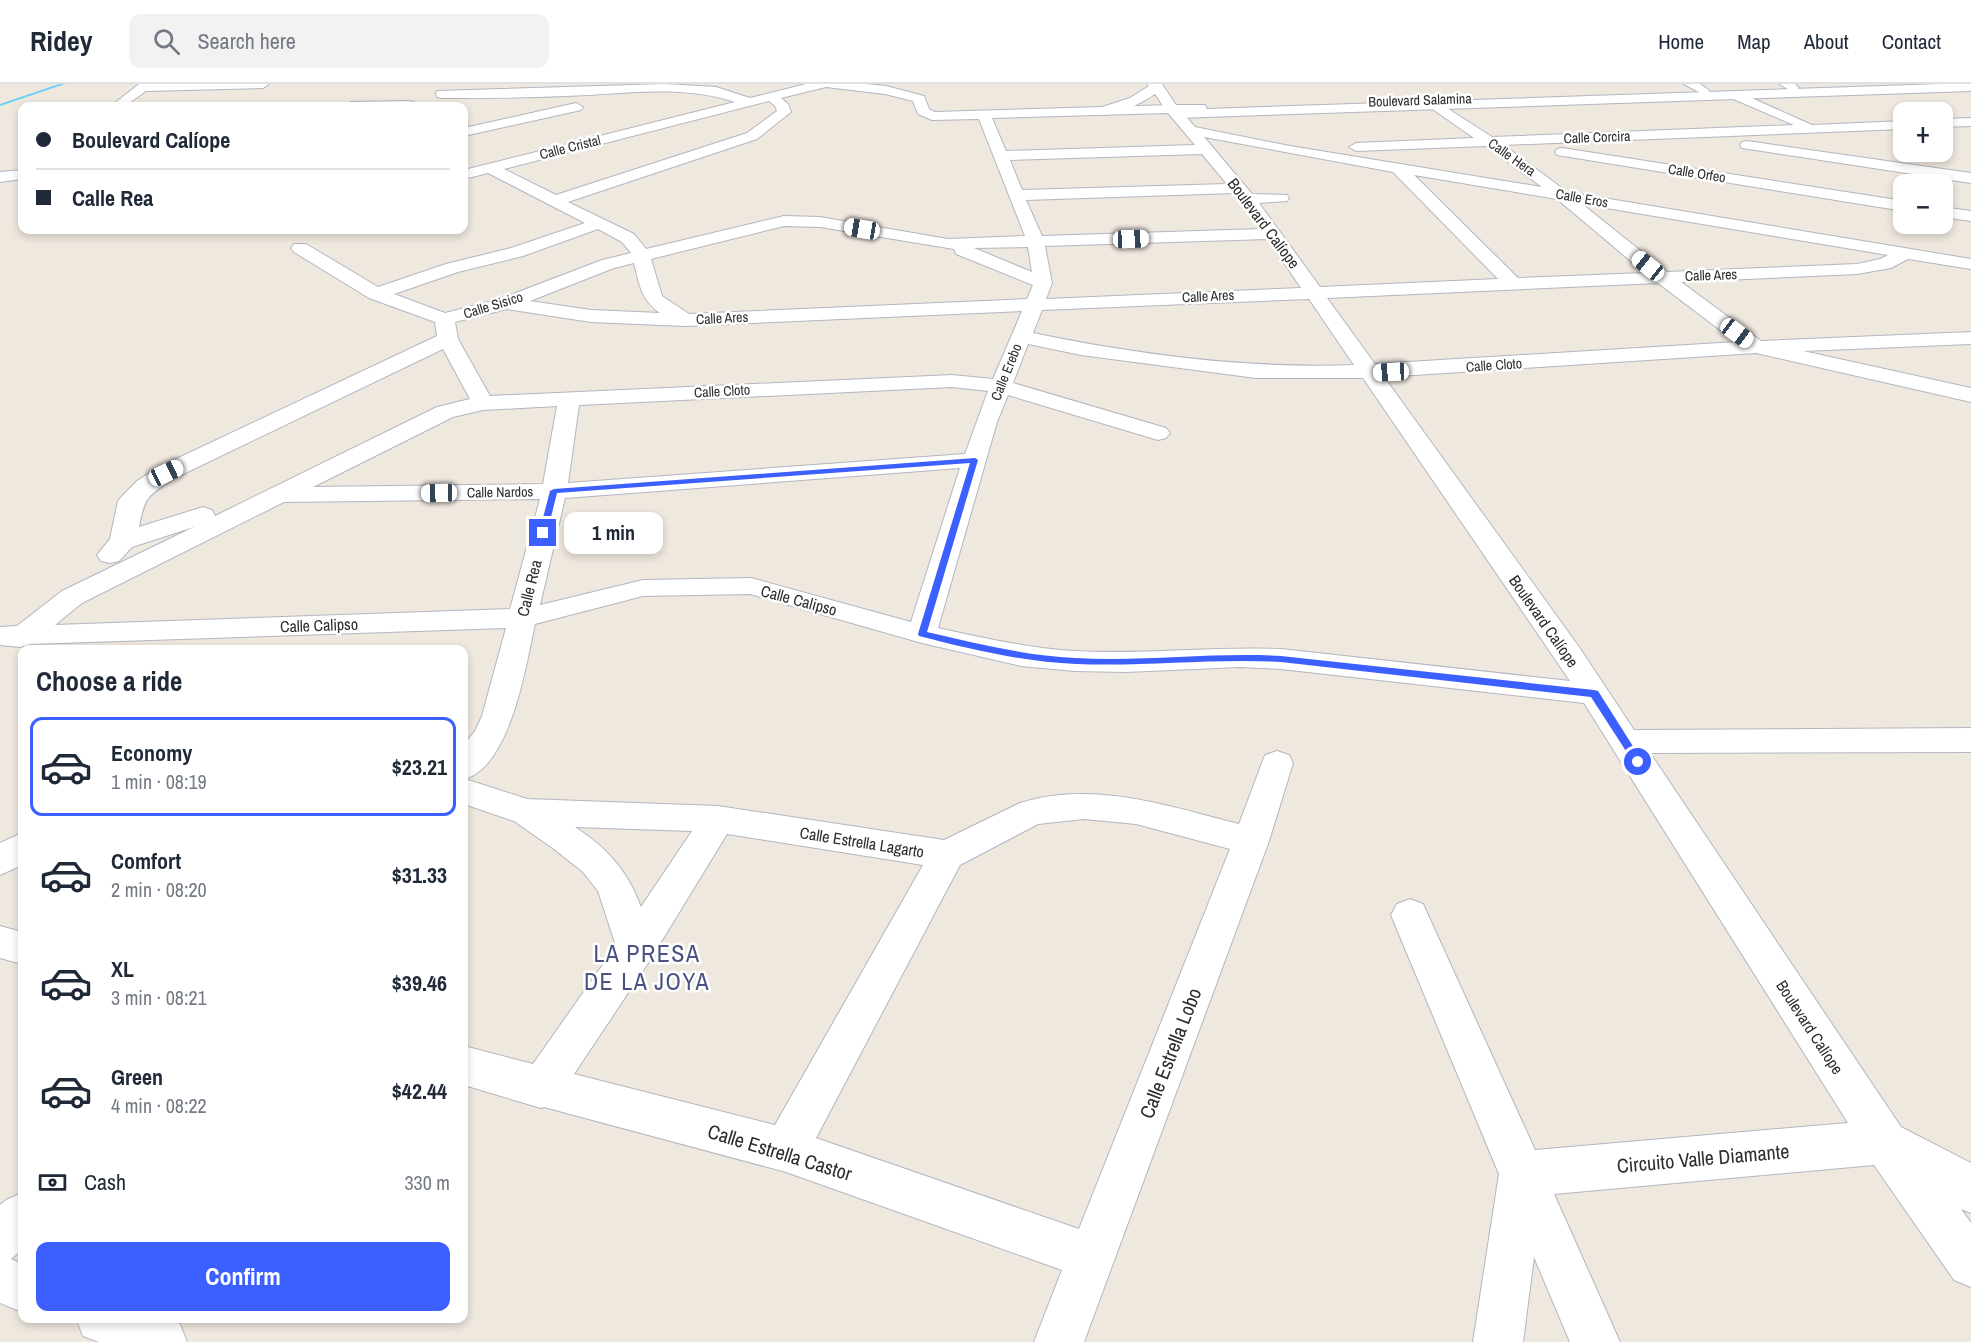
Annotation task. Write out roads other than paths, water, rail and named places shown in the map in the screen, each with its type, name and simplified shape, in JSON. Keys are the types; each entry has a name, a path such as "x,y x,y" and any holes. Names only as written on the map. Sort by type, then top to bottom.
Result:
{"street":[{"path":"123,102 146,86 263,84"},
{"path":"468,106 493,110 592,104 680,84"},
{"name":"Calle Cristal","path":"468,174 821,84"},
{"name":"Boulevard Salamina","path":"830,84 886,90 918,99 922,111 932,116 1104,111 1191,113 1971,87"},
{"path":"1690,84 1704,91"},
{"name":"Boulevard Salamina","path":"1191,113 1265,105 1704,91 1789,86 1909,84"},
{"path":"468,129 493,110 553,93 700,87 750,102"},
{"path":"553,93 592,104"},
{"path":"1736,95 1801,124 1818,128"},
{"path":"554,201 752,136 784,112 781,104 771,97"},
{"path":"393,102 425,99 444,102"},
{"path":"1224,99 1265,105"},
{"path":"1104,111 1135,101 1191,113"},
{"name":"Calle Hera","path":"1436,105 1490,141 1562,195 1663,278 1756,347"},
{"path":"1001,156 1191,113"},
{"name":"Calle Eros","path":"1191,113 1290,150 1971,264"},
{"name":"Boulevard Calíope","path":"1191,113 1243,194 1274,234 1594,694 1885,1142 1971,1263"},
{"path":"984,115 1036,243 1043,283"},
{"path":"632,119 671,134"},
{"path":"1953,123 1971,122"},
{"name":"Calle Corcira","path":"1290,150 1893,125"},
{"path":"1672,134 1971,178"},
{"name":"Calle Orfeo","path":"1490,141 1893,204"},
{"path":"690,142 709,151"},
{"path":"1396,167 1512,283"},
{"path":"489,168 636,244 654,298 685,320"},
{"path":"0,177 18,175"},
{"path":"1017,195 1243,194 1281,198"},
{"path":"1953,214 1971,216"},
{"name":"Calle Sisico","path":"123,541 131,501 146,486 166,473 446,329 566,279 641,255 766,223 793,220 820,222 948,244"},
{"path":"376,294 452,268 517,252 597,224"},
{"path":"948,244 1274,234"},
{"path":"948,244 1043,283"},
{"path":"300,248 376,294 446,329 483,403"},
{"name":"Calle Ares","path":"507,303 591,316 685,320 1857,269 1885,264 1906,253"},
{"name":"Calle Erebo","path":"922,634 1000,386 1043,283"},
{"name":"Calle Cloto","path":"1020,336 1081,349 1200,366 1267,372 1371,373 1756,347 1971,338"},
{"path":"1756,347 1971,394"},
{"name":"Calle Cloto","path":"277,495 445,412 483,403 952,381 1000,386 1158,433"},
{"name":"Calle Rea","path":"468,762 488,737 498,716 554,491 569,398"},
{"name":"Calle Nardos","path":"277,495 554,491 975,460"},
{"path":"72,597 123,541 187,519 277,495"},
{"path":"8,640 72,597 277,495"},
{"name":"Calle Calipso","path":"8,640 522,618 643,588 750,586 922,634 1021,656 1075,661 1126,662 1240,657 1281,659 1594,694"},
{"path":"1625,742 1971,740"},
{"name":"Calle Estrella Lobo","path":"1059,1342 1251,841 1277,763"},
{"name":"Calle Estrella Lagarto","path":"468,792 526,812 718,819 947,855 1032,812 1084,806 1136,811 1251,841"},
{"path":"526,812 584,852 605,872 616,894 636,948"},
{"path":"541,1088 636,948 718,819"},
{"path":"0,861 18,850"},
{"path":"786,1150 947,855"},
{"path":"1410,915 1595,1342"},
{"path":"0,942 18,947"},
{"name":"Calle Estrella Castor","path":"468,1067 786,1150 1092,1257"},
{"path":"1885,1142 1954,1178 1971,1190"},
{"name":"Circuito Valle Diamante","path":"1522,1174 1885,1142"},
{"path":"1498,1342 1522,1174"},
{"path":"0,1240 18,1220"},
{"path":"0,1279 18,1286"},
{"path":"114,1323 162,1342"}],"waterway":[{"path":"0,105 63,84"}],"district":[{"name":"LA PRESA DE LA JOYA","path":"647,967"}]}
